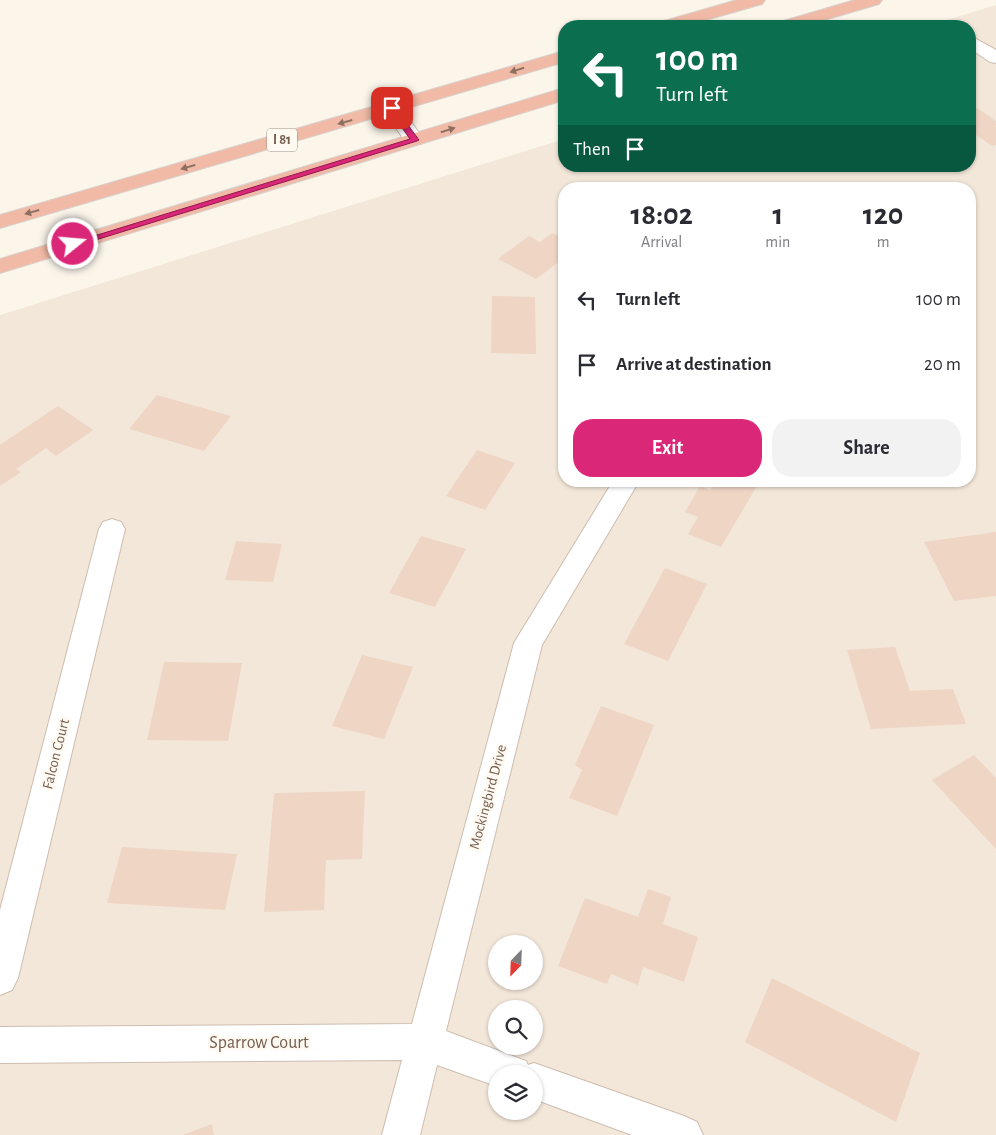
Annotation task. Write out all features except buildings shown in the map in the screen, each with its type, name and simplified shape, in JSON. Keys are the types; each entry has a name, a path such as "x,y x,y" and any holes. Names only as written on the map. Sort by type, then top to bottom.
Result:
{"highway":[{"path":"688,20 756,0"},
{"path":"806,20 873,0"},
{"name":"I 81","path":"0,222 558,58"},
{"path":"0,266 558,96"}],"street":[{"path":"976,45 996,58"},
{"path":"392,108 414,140"},
{"name":"Mockingbird Drive","path":"401,1135 528,643 622,487"},
{"name":"Falcon Court","path":"0,978 112,529"},
{"name":"Sparrow Court","path":"0,1045 425,1042 488,1065"},
{"path":"543,1084 684,1135"}],"shaded area":[{"path":"996,5 996,1135 0,1135 0,315 558,141 558,172 976,172 976,20 947,20"}],"route":[{"path":"73,244 414,140 392,108"}]}
